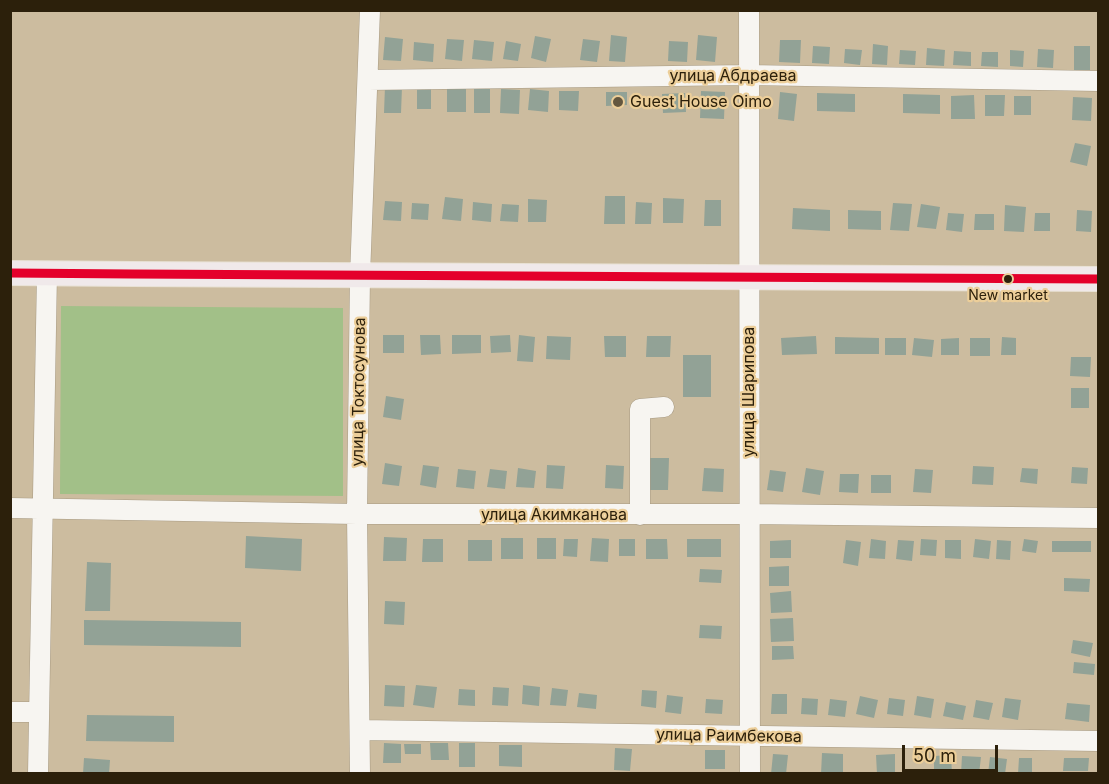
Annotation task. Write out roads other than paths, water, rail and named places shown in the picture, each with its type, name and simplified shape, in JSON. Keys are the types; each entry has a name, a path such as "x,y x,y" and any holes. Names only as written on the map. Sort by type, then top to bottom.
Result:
{"main road":[{"path":"10,273 1098,279"}],"street":[{"name":"улица Токтосунова","path":"360,774 357,514 360,276 370,10"},
{"name":"улица Шарипова","path":"749,10 750,774"},
{"name":"улица Абдраева","path":"368,80 748,75 1098,81"},
{"path":"38,774 47,273"},
{"path":"640,515 640,409 664,407"},
{"name":"улица Акимканова","path":"10,508 357,514 749,514 1098,518"},
{"path":"10,712 39,712"},
{"name":"улица Раимбекова","path":"360,730 1098,741"}],"place":[{"name":"Guest House Oimo","path":"618,102"},
{"name":"New market","path":"1008,279"}]}
